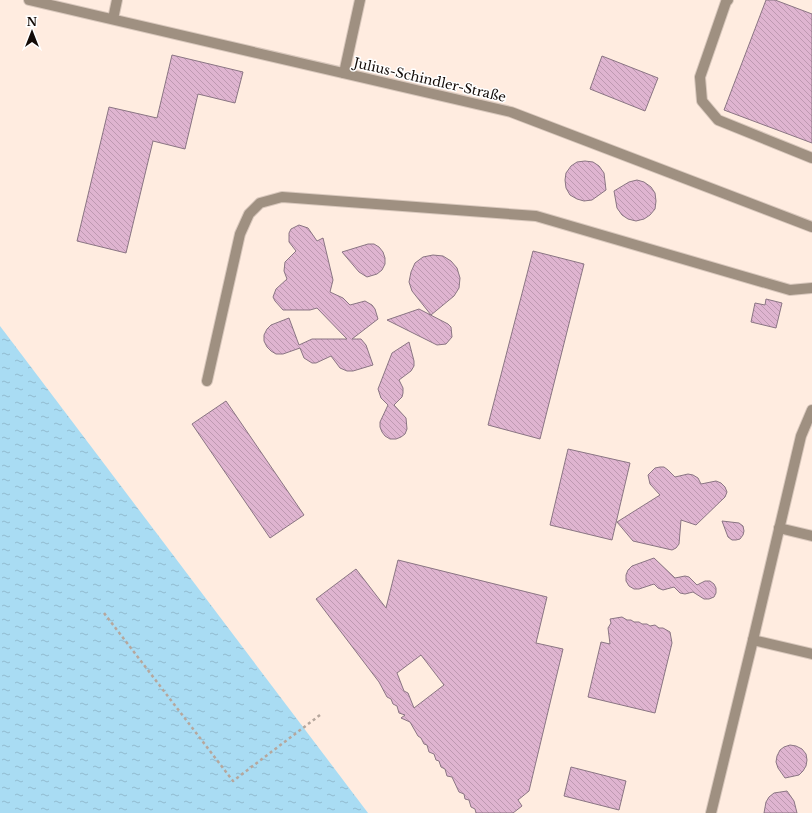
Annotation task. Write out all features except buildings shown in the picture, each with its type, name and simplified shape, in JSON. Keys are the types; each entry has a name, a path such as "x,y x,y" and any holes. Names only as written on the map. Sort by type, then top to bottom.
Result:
{"street":[{"name":"Julius-Schindler-Straße","path":"29,0 511,112 812,227"},
{"path":"113,19 117,0"},
{"path":"344,73 360,0"},
{"path":"728,0 700,77 702,101 718,120 812,158"},
{"path":"207,381 240,234 249,214 260,203 282,196 536,216 790,290 812,288"},
{"path":"711,813 801,436 812,410"},
{"path":"779,528 812,536"},
{"path":"753,640 812,654"}],"path":[{"path":"104,613 233,781 320,715"}],"water":[{"path":"0,326 368,813 0,813"}]}
